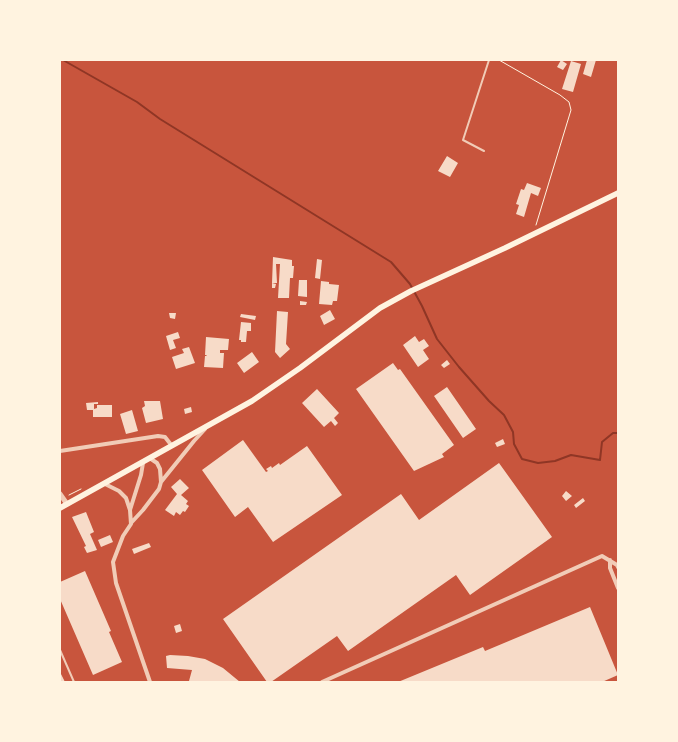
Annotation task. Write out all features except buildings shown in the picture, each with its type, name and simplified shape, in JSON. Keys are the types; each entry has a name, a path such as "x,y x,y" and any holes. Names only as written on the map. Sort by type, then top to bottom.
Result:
{"main road":[{"path":"60,508 252,401 300,368 380,308 411,291 505,248 618,193"}],"street":[{"path":"150,682 116,583 113,562 123,536 131,524 143,510 161,482 208,426"},
{"path":"60,451 158,436 165,436 172,446"},
{"path":"151,458 160,468 161,482"},
{"path":"130,510 141,475 143,463"},
{"path":"105,484 119,491 126,498 130,510 131,524"},
{"path":"62,496 67,504"},
{"path":"322,682 602,556 618,565"},
{"path":"610,560 610,568 618,588"}],"lane":[{"path":"484,151 464,140 489,60"},
{"path":"60,650 74,682"}],"path":[{"path":"499,60 569,102 571,110 533,234"},
{"path":"62,496 82,488"}],"waterway":[{"path":"63,60 137,102 160,119 391,262 410,284 437,339 459,367 489,401 504,415 513,432 514,444 522,459 538,463 555,461 571,455 600,460 602,442 613,433 618,433"}]}
